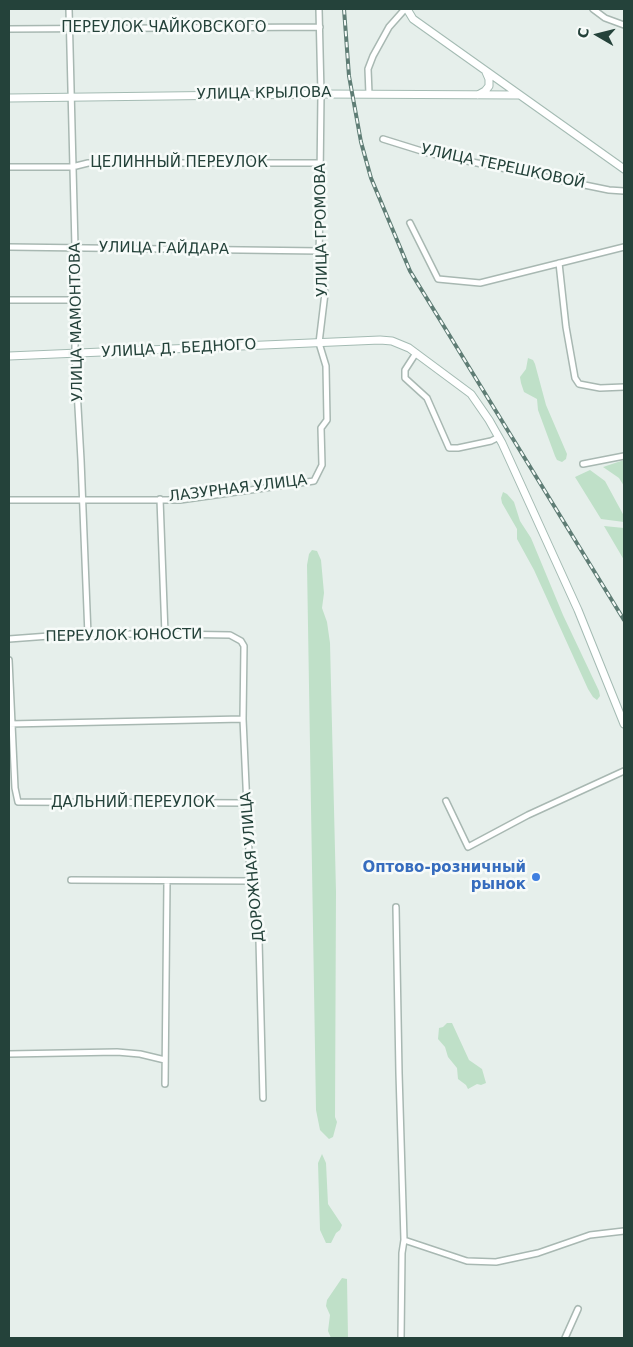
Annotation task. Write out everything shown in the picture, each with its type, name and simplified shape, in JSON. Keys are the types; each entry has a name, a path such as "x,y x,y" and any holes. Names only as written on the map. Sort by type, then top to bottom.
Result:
{"street":[{"name":"УЛИЦА МАМОНТОВА","path":"69,9 75,247 75,354 88,635"},
{"name":"УЛИЦА ГРОМОВА","path":"319,9 321,94 320,265 325,293 319,343 326,366 327,420"},
{"path":"369,94 368,69 373,56 389,27 406,9 413,19 624,169"},
{"path":"593,9 605,18 624,26"},
{"name":"ПЕРЕУЛОК ЧАЙКОВСКОГО","path":"9,29 320,27"},
{"path":"477,95 485,91 489,86 486,71"},
{"name":"УЛИЦА КРЫЛОВА","path":"9,98 321,94 519,95"},
{"name":"УЛИЦА ТЕРЕШКОВОЙ","path":"383,139 428,153 608,190 624,191"},
{"name":"ЦЕЛИННЫЙ ПЕРЕУЛОК","path":"9,167 72,167 88,162 320,163"},
{"path":"410,223 438,279 480,282 624,247"},
{"name":"УЛИЦА ГАЙДАРА","path":"9,247 320,251"},
{"path":"559,263 566,327 575,378 579,384 600,388 624,387"},
{"path":"9,300 74,300"},
{"name":"УЛИЦА Д. БЕДНОГО","path":"9,356 392,341 409,348 471,394 499,437 578,610 624,724"},
{"path":"416,354 405,370 404,378 427,398 449,448 491,441 499,437"},
{"name":"ЛАЗУРНАЯ УЛИЦА","path":"9,500 180,500 314,482 322,465 321,428 327,420"},
{"path":"583,464 624,456"},
{"path":"160,499 165,634"},
{"name":"ПЕРЕУЛОК ЮНОСТИ","path":"9,639 76,634 230,635 238,638"},
{"name":"ДОРОЖНАЯ УЛИЦА","path":"238,638 244,646 243,719 251,881 259,940 263,1098"},
{"path":"9,660 10,724 243,719"},
{"name":"ДАЛЬНИЙ ПЕРЕУЛОК","path":"10,724 15,788 18,802 247,803"},
{"path":"446,801 468,847 528,815 624,771"},
{"path":"71,880 251,881"},
{"path":"165,1084 167,881"},
{"path":"396,907 398,1073 404,1240 402,1253 401,1338"},
{"path":"9,1054 117,1052 140,1054 165,1060"},
{"path":"404,1240 467,1261 496,1262 538,1253 590,1235 624,1232"},
{"path":"566,1338 578,1309"}],"green space":[{"path":"528,358 533,360 535,364 546,405 567,454 566,459 562,462 557,460 555,456 538,410 537,399 524,392 521,383 520,377 526,369"},
{"path":"624,460 624,486 619,478 603,467"},
{"path":"590,470 605,481 624,516 624,522 601,519 575,477"},
{"path":"503,492 514,502 520,521 531,538 563,615 599,691 600,696 597,700 588,689 534,570 517,539 517,529 502,503"},
{"path":"604,526 624,528 624,560"},
{"path":"312,550 317,551 321,560 324,593 322,608 327,622 330,643 336,892 335,1117 337,1122 333,1137 329,1139 320,1130 316,1110 307,565 309,554"},
{"path":"447,1023 452,1023 469,1060 482,1069 486,1083 477,1084 468,1089 458,1079 457,1068 438,1039 439,1028"},
{"path":"322,1154 326,1163 328,1204 342,1225 331,1243 326,1243 320,1230 318,1163"},
{"path":"342,1278 347,1279 348,1338 331,1338 328,1331 330,1315 326,1306 327,1300"}],"railway":[{"path":"344,9 349,76 361,142 371,178 410,271 624,620"}],"place":[{"name":"Оптово-розничный рынок","path":"536,877"}]}
